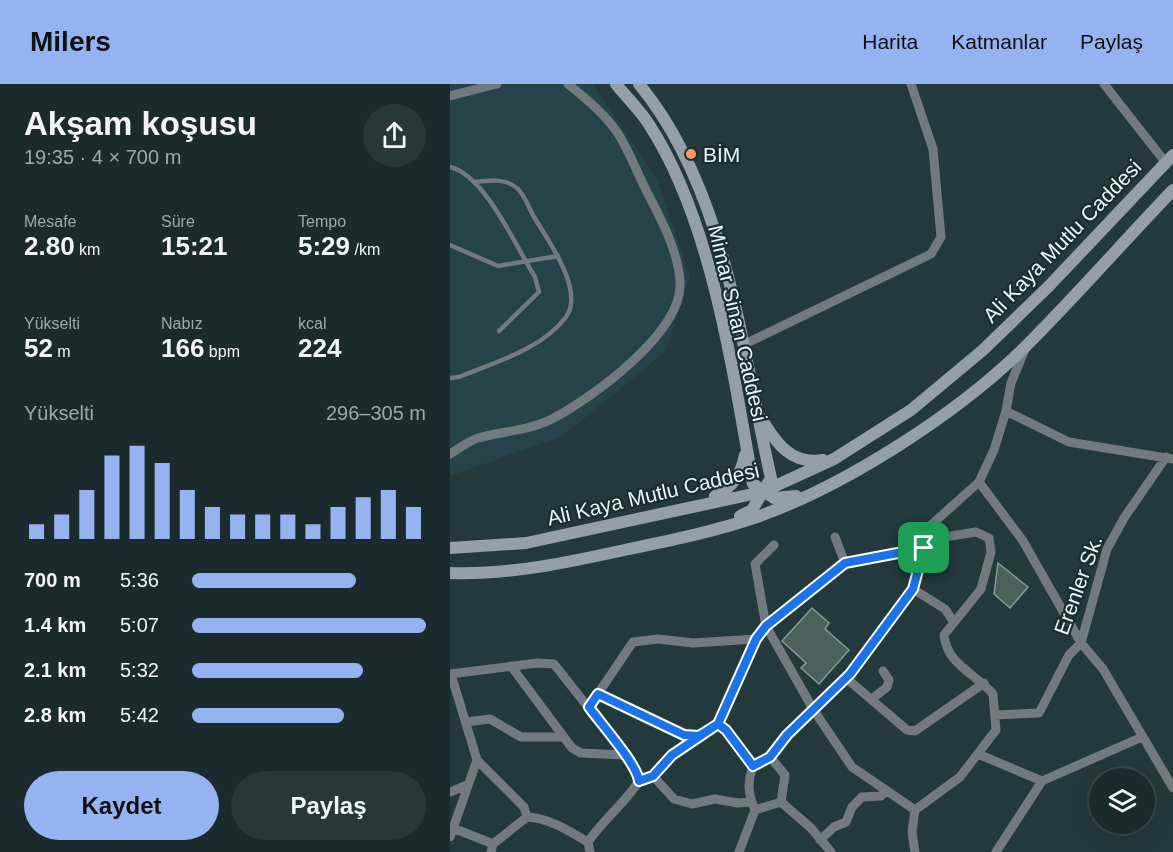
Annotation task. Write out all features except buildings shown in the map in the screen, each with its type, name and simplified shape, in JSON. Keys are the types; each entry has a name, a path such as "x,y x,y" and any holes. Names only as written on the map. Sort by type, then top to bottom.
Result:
{"main road":[{"name":"Mimar Sinan Caddesi","path":"616,84 650,126 676,178 700,239 730,358 747,448 758,488 771,478 754,407 743,345 709,211 667,126 639,84"},
{"name":"Ali Kaya Mutlu Caddesi","path":"450,548 526,543 700,503 758,488 834,459 911,410 983,350 1049,285 1169,159"},
{"name":"Ali Kaya Mutlu Caddesi","path":"450,573 537,568 707,531 757,517 809,495 916,435 999,371 1026,346 1173,190"},
{"path":"754,407 770,434 788,454 811,462 834,459"},
{"path":"700,503 729,489 742,472 747,448"},
{"path":"707,531 752,510 758,488 774,498 809,495"}],"street":[{"path":"450,96 498,84"},
{"path":"450,454 474,439 533,428 590,397 635,360 662,330 675,306 681,284 677,262 661,219 617,132 587,100 568,84"},
{"path":"743,345 931,254 941,237 933,149 911,84"},
{"path":"1104,84 1169,159"},
{"path":"740,852 753,806 748,780 753,766 770,757 787,735 846,678 913,589 931,525 979,482 993,450 1006,411 1011,383 1026,346"},
{"path":"999,371 1011,383"},
{"name":"Erenler Sk.","path":"995,715 1039,712 1069,655 1081,643 1107,549 1124,518 1170,458 1069,441 1006,411"},
{"path":"979,482 1023,541 1081,643 1103,669 1173,788"},
{"path":"639,781 653,776 672,755 718,724 756,639 766,626 845,563 976,532 988,538 992,552 981,589 944,635 945,649 952,658 984,683 993,694 996,730 960,777 915,810 912,832 915,852"},
{"path":"835,537 845,563"},
{"path":"774,545 755,564 766,626 813,709 852,767 915,810"},
{"path":"913,589 945,609 953,621"},
{"path":"589,707 633,642 658,639 693,643 756,639"},
{"path":"526,817 524,807 477,760 450,674 511,666 554,664 589,707 638,772 639,781 632,793 603,819 588,842 590,852"},
{"path":"511,666 572,748 581,753 625,755"},
{"path":"872,699 887,687 889,680 883,672"},
{"path":"846,678 907,730 915,731 984,683"},
{"path":"598,694 684,735 699,736"},
{"path":"466,722 490,719 521,737 564,737"},
{"path":"718,724 726,730 753,766"},
{"path":"996,852 1042,781 1143,736"},
{"path":"978,754 1042,781"},
{"path":"770,757 785,775 781,802"},
{"path":"477,760 451,833 492,848 526,817 538,818 556,825 588,842"},
{"path":"653,776 674,799 692,804 715,799 753,806 781,802 811,828 831,852"},
{"path":"450,792 467,785"},
{"path":"820,840 834,827 846,822 852,807 862,797 880,796 886,790"}],"lane":[{"path":"450,167 460,169 475,182 526,263 539,292 499,331"},
{"path":"450,378 459,377 532,346 566,316 572,301 569,284 558,256 517,188 493,179 475,182"},
{"path":"450,245 498,266 558,256"}],"shaded area":[{"path":"450,84 593,84 657,179 690,276 666,351 563,436 450,476"}],"place":[{"name":"BİM","path":"691,154"}],"route":[{"path":"924,548 888,553 845,563 766,626 756,639 718,724 672,755 653,776 639,781 638,772 633,764 614,743 589,707 598,694 684,735 699,736 718,724 726,730 753,766 770,757 787,735 850,674 913,589 924,548"}]}
